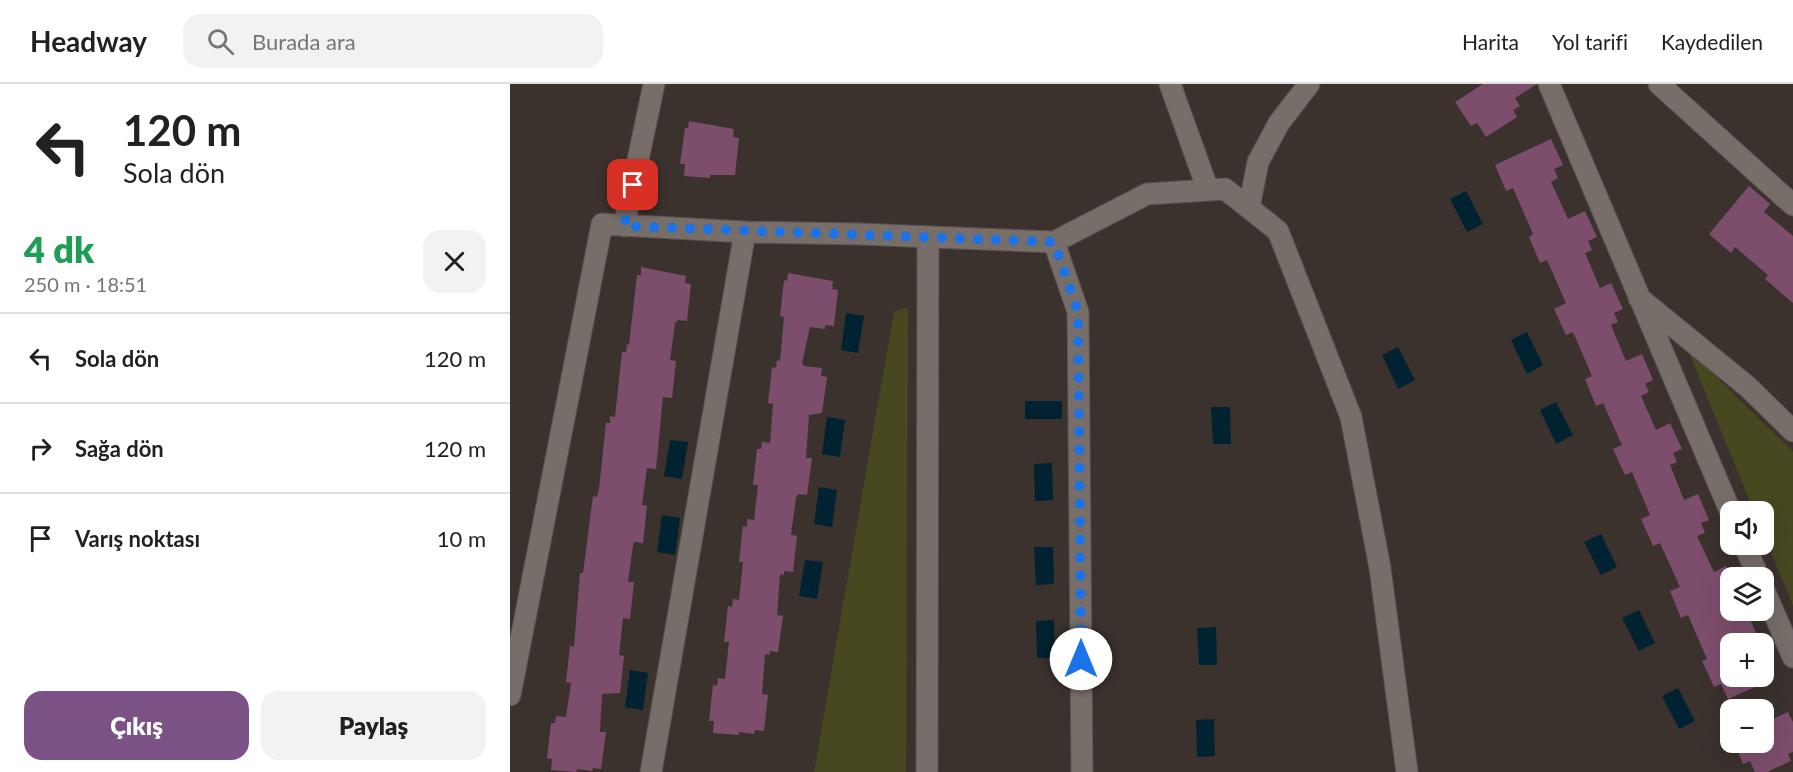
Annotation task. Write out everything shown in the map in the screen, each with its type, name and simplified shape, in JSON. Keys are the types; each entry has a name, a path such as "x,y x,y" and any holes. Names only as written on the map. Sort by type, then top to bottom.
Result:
{"street":[{"path":"624,226 654,84"},
{"path":"1170,84 1208,190"},
{"path":"1249,208 1258,162 1279,123 1309,84"},
{"path":"1549,84 1636,296 1726,501"},
{"path":"1659,84 1793,205"},
{"path":"510,695 602,224 745,232 1054,242 1147,194 1225,189 1278,231 1351,417 1380,568 1407,772"},
{"path":"651,772 745,232"},
{"path":"927,772 928,237"},
{"path":"1054,242 1078,312 1082,772"},
{"path":"1636,296 1748,387 1793,431"},
{"path":"1774,613 1793,657"}],"shaded area":[{"path":"908,308 906,772 814,772 894,311"},
{"path":"1687,348 1793,452 1793,606 1772,555 1774,555 1774,501 1750,501"}],"water":[{"path":"1466,191 1483,224 1467,232 1450,199"},
{"path":"846,313 864,316 858,353 841,350"},
{"path":"1527,332 1543,365 1527,374 1511,340"},
{"path":"1398,347 1415,380 1398,389 1382,355"},
{"path":"1025,401 1062,401 1062,419 1025,419"},
{"path":"1556,402 1573,435 1556,444 1540,410"},
{"path":"1211,407 1230,407 1231,444 1213,444"},
{"path":"827,417 845,420 840,457 822,454"},
{"path":"670,440 688,442 682,479 664,476"},
{"path":"1052,463 1053,500 1035,501 1034,464"},
{"path":"819,487 837,490 832,527 814,524"},
{"path":"662,515 680,518 675,555 657,552"},
{"path":"1601,534 1617,567 1601,575 1584,542"},
{"path":"1034,547 1053,547 1054,584 1036,585"},
{"path":"805,560 823,562 817,599 799,596"},
{"path":"1639,610 1655,643 1639,651 1622,618"},
{"path":"1054,620 1055,658 1037,658 1036,621"},
{"path":"1216,627 1217,665 1199,665 1197,628"},
{"path":"630,670 648,673 643,710 625,707"},
{"path":"1678,688 1695,721 1679,729 1662,696"},
{"path":"1214,719 1215,756 1197,757 1196,720"}],"building":[{"path":"1483,84 1537,84 1515,98 1520,106 1513,110 1517,117 1486,137 1477,123 1471,126 1455,102"},
{"path":"689,121 734,129 733,137 739,138 735,175 710,175 710,178 684,176 685,164 680,164 685,128 688,128"},
{"path":"1551,139 1563,165 1554,169 1558,178 1551,182 1568,219 1585,211 1597,237 1588,241 1592,250 1585,253 1600,288 1611,283 1623,309 1614,313 1618,322 1611,325 1626,361 1642,354 1653,380 1645,384 1649,392 1641,396 1656,430 1670,423 1682,449 1673,453 1677,462 1670,465 1684,500 1698,494 1709,520 1701,523 1705,533 1697,536 1714,572 1720,569 1720,621 1751,621 1756,633 1720,633 1720,684 1714,687 1702,661 1707,659 1688,615 1681,618 1670,591 1680,587 1660,543 1653,546 1641,519 1650,515 1632,472 1625,475 1613,449 1622,445 1603,403 1596,406 1585,379 1592,376 1573,332 1566,335 1554,309 1566,303 1547,260 1540,263 1529,237 1533,234 1513,188 1506,191 1495,165"},
{"path":"1749,186 1770,204 1764,212 1793,236 1793,303 1765,279 1768,275 1735,247 1731,253 1709,234"},
{"path":"641,267 686,276 685,283 691,284 687,321 678,320 675,323 670,360 676,361 672,398 663,397 656,469 647,468 642,505 647,506 643,543 634,542 633,545 628,582 634,582 630,619 623,618 619,655 624,656 620,693 602,694 600,732 606,732 601,769 593,768 592,771 577,769 576,772 551,770 552,759 547,758 551,723 555,723 556,716 566,717 571,683 566,682 570,646 574,647 580,573 583,573 593,496 597,497 599,489 606,423 610,423 610,416 615,417 622,352 626,352 627,344 629,345 637,275 641,275"},
{"path":"788,273 833,281 832,289 838,290 834,326 825,325 825,329 810,327 802,363 804,366 822,368 821,376 827,377 822,413 809,415 806,458 812,458 807,495 799,494 796,497 791,535 797,536 793,572 784,571 784,575 780,574 777,615 783,616 778,652 770,651 769,655 765,654 762,694 768,695 764,731 755,730 754,734 739,732 739,735 713,733 714,721 709,721 713,685 717,686 718,678 725,679 729,642 724,642 728,606 732,607 733,599 739,600 743,562 739,562 743,526 747,527 747,519 754,520 758,485 753,485 757,449 761,449 762,442 770,443 773,404 768,403 772,367 776,368 777,360 780,361 784,317 780,316 784,280 787,281"},
{"path":"1722,687 1755,687 1728,699"},
{"path":"1788,712 1793,722 1793,752 1788,754 1791,761 1767,772 1755,772 1750,761 1743,764 1738,753 1774,753 1774,718"}],"route":[{"path":"633,185 624,226 1054,242 1078,312 1081,659"}]}
